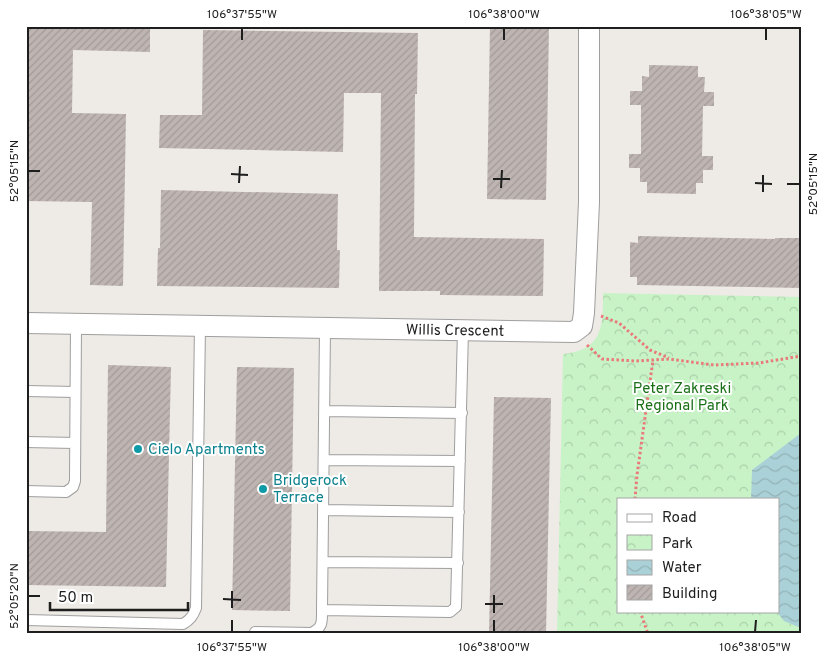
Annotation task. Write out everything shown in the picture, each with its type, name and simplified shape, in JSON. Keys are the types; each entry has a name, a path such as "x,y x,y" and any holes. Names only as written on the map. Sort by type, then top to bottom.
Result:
{"street":[{"name":"Willis Crescent","path":"26,323 574,332 582,326 584,313 589,202 589,26"}],"lane":[{"path":"26,491 66,492 73,487 75,481 76,324"},
{"path":"26,620 183,624 193,615 196,608 200,326"},
{"path":"255,632 311,633 318,630 322,625 325,328"},
{"path":"322,610 450,612 454,610 457,604 463,330"},
{"path":"26,391 75,392"},
{"path":"324,411 462,413"},
{"path":"26,442 75,443"},
{"path":"324,460 460,461"},
{"path":"324,510 459,512"},
{"path":"323,562 458,563"}],"path":[{"path":"606,317 619,323 650,350 669,358"},
{"path":"588,346 602,359 636,361 669,358 714,364 759,363 801,356"},
{"path":"635,498 636,475 653,360"},
{"path":"640,612 648,634"}],"green space":[{"name":"Peter Zakreski Regional Park","path":"603,293 801,297 801,634 557,634 563,354 576,352 593,342 601,326"}],"water":[{"path":"801,433 801,628 784,621 777,612 780,612 780,498 751,498 752,470"}],"building":[{"path":"26,26 150,26 150,52 73,50 72,113 126,114 123,286 90,285 92,202 26,201"},
{"path":"490,26 549,26 546,200 487,199"},
{"path":"203,30 418,33 417,94 415,94 414,237 544,239 543,296 440,295 440,291 379,291 381,93 344,93 343,152 159,148 160,115 202,115"},
{"path":"649,65 698,66 698,77 705,77 704,92 714,92 714,106 703,106 702,156 713,156 713,170 703,170 703,183 696,183 696,194 647,193 647,182 640,182 640,168 629,168 629,154 641,154 641,105 630,105 630,91 642,91 642,76 649,77"},
{"path":"161,190 338,194 337,250 340,250 339,288 157,286"},
{"path":"638,236 801,238 801,288 637,285 637,277 630,277 630,242 638,243"},
{"name":"Cielo Apartments","path":"108,365 171,367 166,587 26,585 26,531 106,532"},
{"name":"Bridgerock Terrace","path":"237,367 294,368 290,611 232,610"},
{"path":"494,397 551,398 546,634 489,634"}],"place":[{"name":"Cielo Apartments","path":"138,449"},
{"name":"Bridgerock Terrace","path":"263,489"}]}
